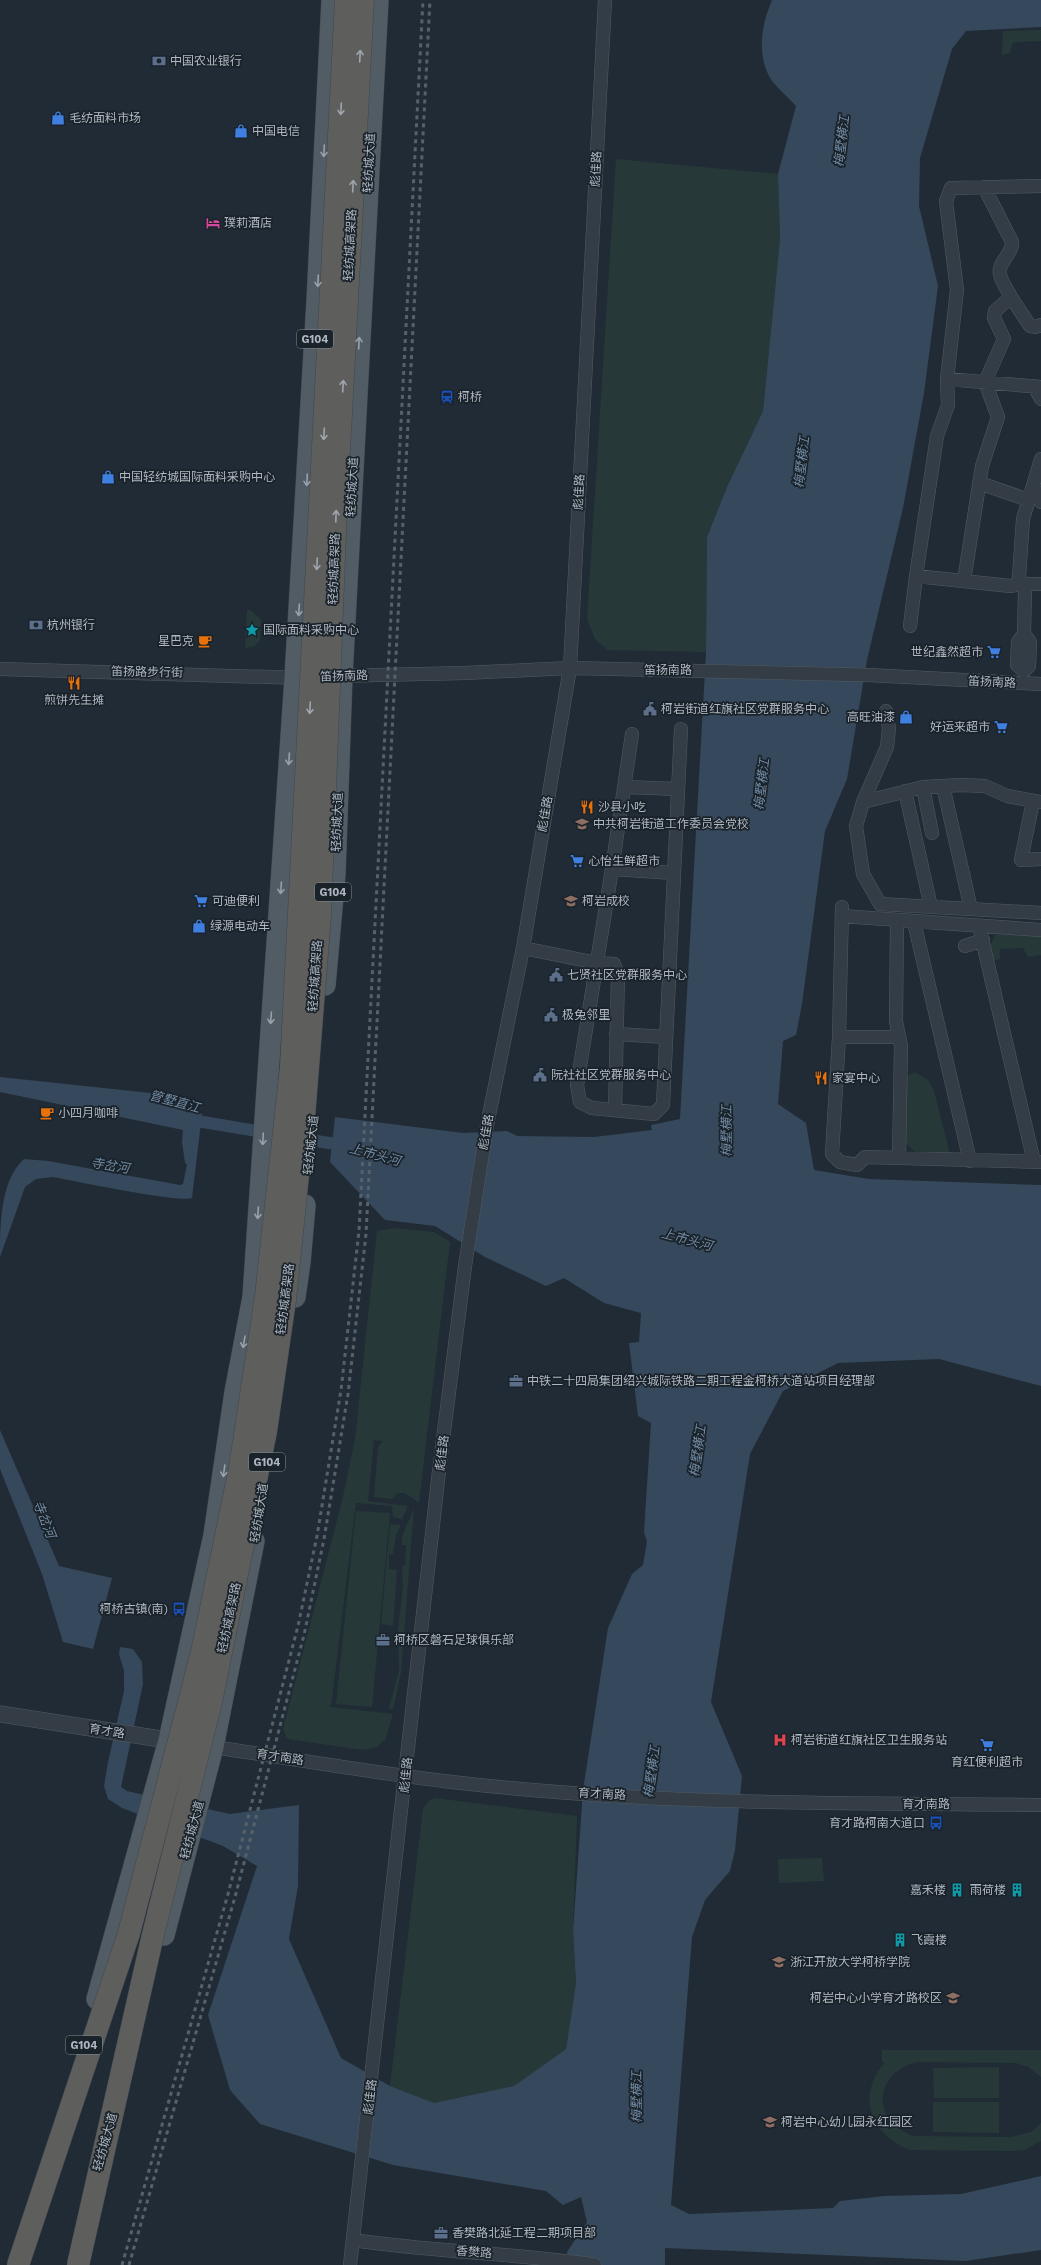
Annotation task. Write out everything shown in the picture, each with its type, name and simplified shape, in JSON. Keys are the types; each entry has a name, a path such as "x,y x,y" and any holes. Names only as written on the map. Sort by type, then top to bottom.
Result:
{"highway":[{"name":"轻纺城高架路","path":"18,2265 128,1933 202,1652 240,1468 267,1288 291,1068 346,0"},
{"name":"轻纺城高架路","path":"78,2265 152,1939 209,1709 237,1579 266,1431 285,1300 304,1117 320,915 336,507 363,0"}],"main road":[{"name":"G104","path":"27,2265 154,1789 169,1740 214,1535 235,1392 253,1296 295,678 317,309 332,0"},
{"name":"轻纺城大道","path":"70,2265 190,1838 213,1747 252,1556 300,1262 335,874 342,676 378,0"}],"street":[{"name":"彪佳路","path":"350,2265 375,2053 440,1463 465,1266 487,1125 523,948 570,668 606,0"},
{"path":"910,626 937,436 948,405 948,379 957,290 946,201 951,188 1041,186"},
{"path":"984,188 1012,242 1012,249 1000,268 999,274 1011,297 1030,326 1035,327 1041,324"},
{"path":"964,581 982,466 998,417 985,382 1004,339 994,318 995,311 1011,297"},
{"path":"948,379 1038,386 1041,400"},
{"path":"1024,677 1029,666 1030,642 1024,634 1025,590 1019,577 1023,519 1035,501 1033,486 1041,459"},
{"path":"979,483 1035,501"},
{"path":"916,576 1010,586 1022,584 1041,584"},
{"name":"笛扬南路","path":"295,678 570,668 1024,677 1041,684"},
{"name":"笛扬路步行街","path":"0,669 295,678"},
{"path":"886,711 889,728 887,747 863,802 856,826 863,874 880,904 1041,913"},
{"path":"632,734 577,1085 580,1102 592,1108 654,1114 663,1105 681,729"},
{"path":"863,802 923,787 943,786 985,786 1007,796 1037,801 1021,860 1041,860"},
{"path":"943,786 971,909"},
{"path":"624,787 678,789"},
{"path":"923,787 932,833"},
{"path":"905,791 931,907"},
{"path":"612,869 674,873"},
{"path":"979,926 1037,1162 865,1157 857,1165 840,1162 832,1154 839,1037 842,911 898,921 979,926 1041,930"},
{"path":"898,921 896,1021 901,1046 900,1158"},
{"path":"914,922 970,1161"},
{"path":"965,946 983,940"},
{"path":"523,948 597,963 614,964 618,974 615,1110"},
{"path":"616,1034 666,1036"},
{"path":"839,1037 899,1037"},
{"name":"育才路","path":"0,1714 133,1736 213,1747"},
{"name":"育才南路","path":"213,1747 406,1776 559,1792 759,1802 1041,1804"},
{"name":"香樊路","path":"353,2240 390,2245 551,2259 595,2265"}],"green space":[{"path":"1041,30 1041,41 1017,42 1012,44 1010,53 1002,55 1003,31"},
{"path":"616,159 778,174 780,239 763,411 727,487 707,537 706,652 607,650 595,639 587,619"},
{"path":"247,609 252,611 261,620 260,641 253,647 245,648"},
{"path":"996,934 1041,936 1041,955 1028,957 1023,948 1000,949 1000,959 993,961 988,950"},
{"path":"915,1072 928,1080 934,1091 951,1158 917,1154 905,1142 906,1077"},
{"path":"394,1228 434,1232 450,1242 419,1502 404,1493 397,1493 392,1499 374,1497 378,1447 383,1441 374,1440 368,1501 408,1506 402,1519 393,1517 392,1506 356,1503 331,1707 393,1714 385,1740 377,1747 363,1750 287,1739 283,1729 342,1501 355,1439 377,1231"},
{"path":"414,1508 401,1672 393,1710 389,1708 399,1671 398,1629 403,1586 402,1566 405,1566 406,1545 402,1545 402,1536"},
{"path":"356,1511 390,1513 372,1707 336,1704"},
{"path":"390,1524 401,1525 396,1535 393,1554 389,1554 389,1569 397,1570 393,1626 381,1624"},
{"path":"435,1798 577,1816 573,1931 576,1983 566,2049 514,2086 434,2103 390,2086 423,1809 428,1801"},
{"path":"822,1858 824,1881 779,1883 778,1859"},
{"path":"882,2050 1041,2050 1041,2077 1028,2067 1016,2063 917,2062 902,2068 892,2076 885,2086 883,2098 884,2109 890,2120 899,2129 913,2136 1011,2137 1031,2132 1041,2123 1041,2141 1024,2150 1012,2151 910,2150 896,2143 885,2134 877,2124 872,2113 870,2101 871,2088 876,2075 885,2062 882,2062"},
{"path":"999,2067 999,2098 934,2098 933,2068"},
{"path":"933,2102 999,2102 999,2133 933,2132"}],"water":[{"path":"772,0 1041,0 1041,27 966,31 952,49 920,158 919,206 938,286 924,393 903,508 867,660 847,779 825,831 802,1004 796,1035 783,1041 778,1104 806,1123 814,1170 869,1179 1041,1185 1041,1386 939,1359 838,1363 783,1391 750,1454 711,1702 742,1776 735,1850 730,1871 705,1900 692,1937 671,2205 689,2214 833,2208 840,2201 884,2196 961,2194 1041,2176 1041,2250 966,2261 665,2248 665,2265 569,2265 567,2252 587,2222 581,2197 563,2205 546,2191 393,2165 260,2124 230,2090 208,2015 257,1866 223,1846 122,1808 108,1799 104,1786 124,1691 124,1671 119,1654 120,1647 133,1649 142,1662 143,1684 121,1787 127,1791 230,1814 299,1805 298,1886 289,1939 341,2058 390,2086 434,2103 514,2086 566,2049 576,1983 573,1931 583,1790 608,1628 632,1574 643,1565 647,1541 644,1532 651,1423 638,1416 629,1343 639,1342 641,1313 604,1303 564,1278 546,1286 485,1257 435,1226 385,1220 330,1162 335,1117 463,1133 507,1131 517,1136 594,1137 652,1130 651,1125 680,1119 706,652 707,537 727,487 763,411 780,239 778,174 796,106 772,81 764,61 762,51 763,30"},
{"path":"0,1077 179,1096 177,1107 202,1114 192,1198 183,1199 148,1195 53,1177 36,1179 25,1187 0,1257 1,1218 6,1191 16,1168 24,1159 48,1161 180,1185 183,1184 187,1164 185,1163 182,1142 183,1130 0,1092"},
{"path":"0,1430 59,1566 112,1578 93,1649 63,1642 42,1574 0,1469"}],"waterway":[{"name":"管墅直江","path":"185,1119 269,1133"},
{"name":"管墅直江","path":"297,1138 342,1145"}],"railway":[{"path":"122,2265 228,1894 298,1626 317,1536 341,1390 359,1231 423,0"},
{"path":"129,2265 235,1897 304,1635 324,1539 348,1394 366,1234 430,0"}],"place":[{"name":"中国农业银行","path":"159,61"},
{"name":"毛纺面料市场","path":"58,118"},
{"name":"中国电信","path":"241,131"},
{"name":"璞莉酒店","path":"213,223"},
{"name":"柯桥","path":"447,397"},
{"name":"中国轻纺城国际面料采购中心","path":"108,477"},
{"name":"杭州银行","path":"36,625"},
{"name":"国际面料采购中心","path":"252,630"},
{"name":"星巴克","path":"205,641"},
{"name":"世纪鑫然超市","path":"994,652"},
{"name":"煎饼先生摊","path":"74,683"},
{"name":"柯岩街道红旗社区党群服务中心","path":"650,709"},
{"name":"高旺油漆","path":"906,717"},
{"name":"好运来超市","path":"1001,727"},
{"name":"沙县小吃","path":"587,807"},
{"name":"中共柯岩街道工作委员会党校","path":"582,824"},
{"name":"心怡生鲜超市","path":"577,861"},
{"name":"可迪便利","path":"201,901"},
{"name":"柯岩成校","path":"571,901"},
{"name":"绿源电动车","path":"199,926"},
{"name":"七贤社区党群服务中心","path":"556,975"},
{"name":"极兔邻里","path":"551,1015"},
{"name":"阮社社区党群服务中心","path":"540,1075"},
{"name":"家宴中心","path":"821,1078"},
{"name":"小四月咖啡","path":"47,1113"},
{"name":"中铁二十四局集团绍兴城际铁路二期工程金柯桥大道站项目经理部","path":"516,1381"},
{"name":"柯桥古镇(南)","path":"179,1609"},
{"name":"柯桥区磐石足球俱乐部","path":"383,1640"},
{"name":"柯岩街道红旗社区卫生服务站","path":"780,1740"},
{"name":"育红便利超市","path":"987,1745"},
{"name":"育才路柯南大道口","path":"936,1823"},
{"name":"嘉禾楼","path":"957,1890"},
{"name":"雨荷楼","path":"1017,1890"},
{"name":"飞霞楼","path":"900,1940"},
{"name":"浙江开放大学柯桥学院","path":"779,1962"},
{"name":"柯岩中心小学育才路校区","path":"953,1998"},
{"name":"柯岩中心幼儿园永红园区","path":"770,2122"},
{"name":"香樊路北延工程二期项目部","path":"441,2233"}],"water label":[{"name":"梅墅横江","path":"841,141"},
{"name":"梅墅横江","path":"801,462"},
{"name":"梅墅横江","path":"761,784"},
{"name":"梅墅横江","path":"726,1131"},
{"name":"上市头河","path":"375,1154"},
{"name":"寺岔河","path":"110,1165"},
{"name":"上市头河","path":"687,1239"},
{"name":"梅墅横江","path":"697,1451"},
{"name":"寺岔河","path":"45,1519"},
{"name":"梅墅横江","path":"651,1772"},
{"name":"梅墅横江","path":"636,2097"}]}
